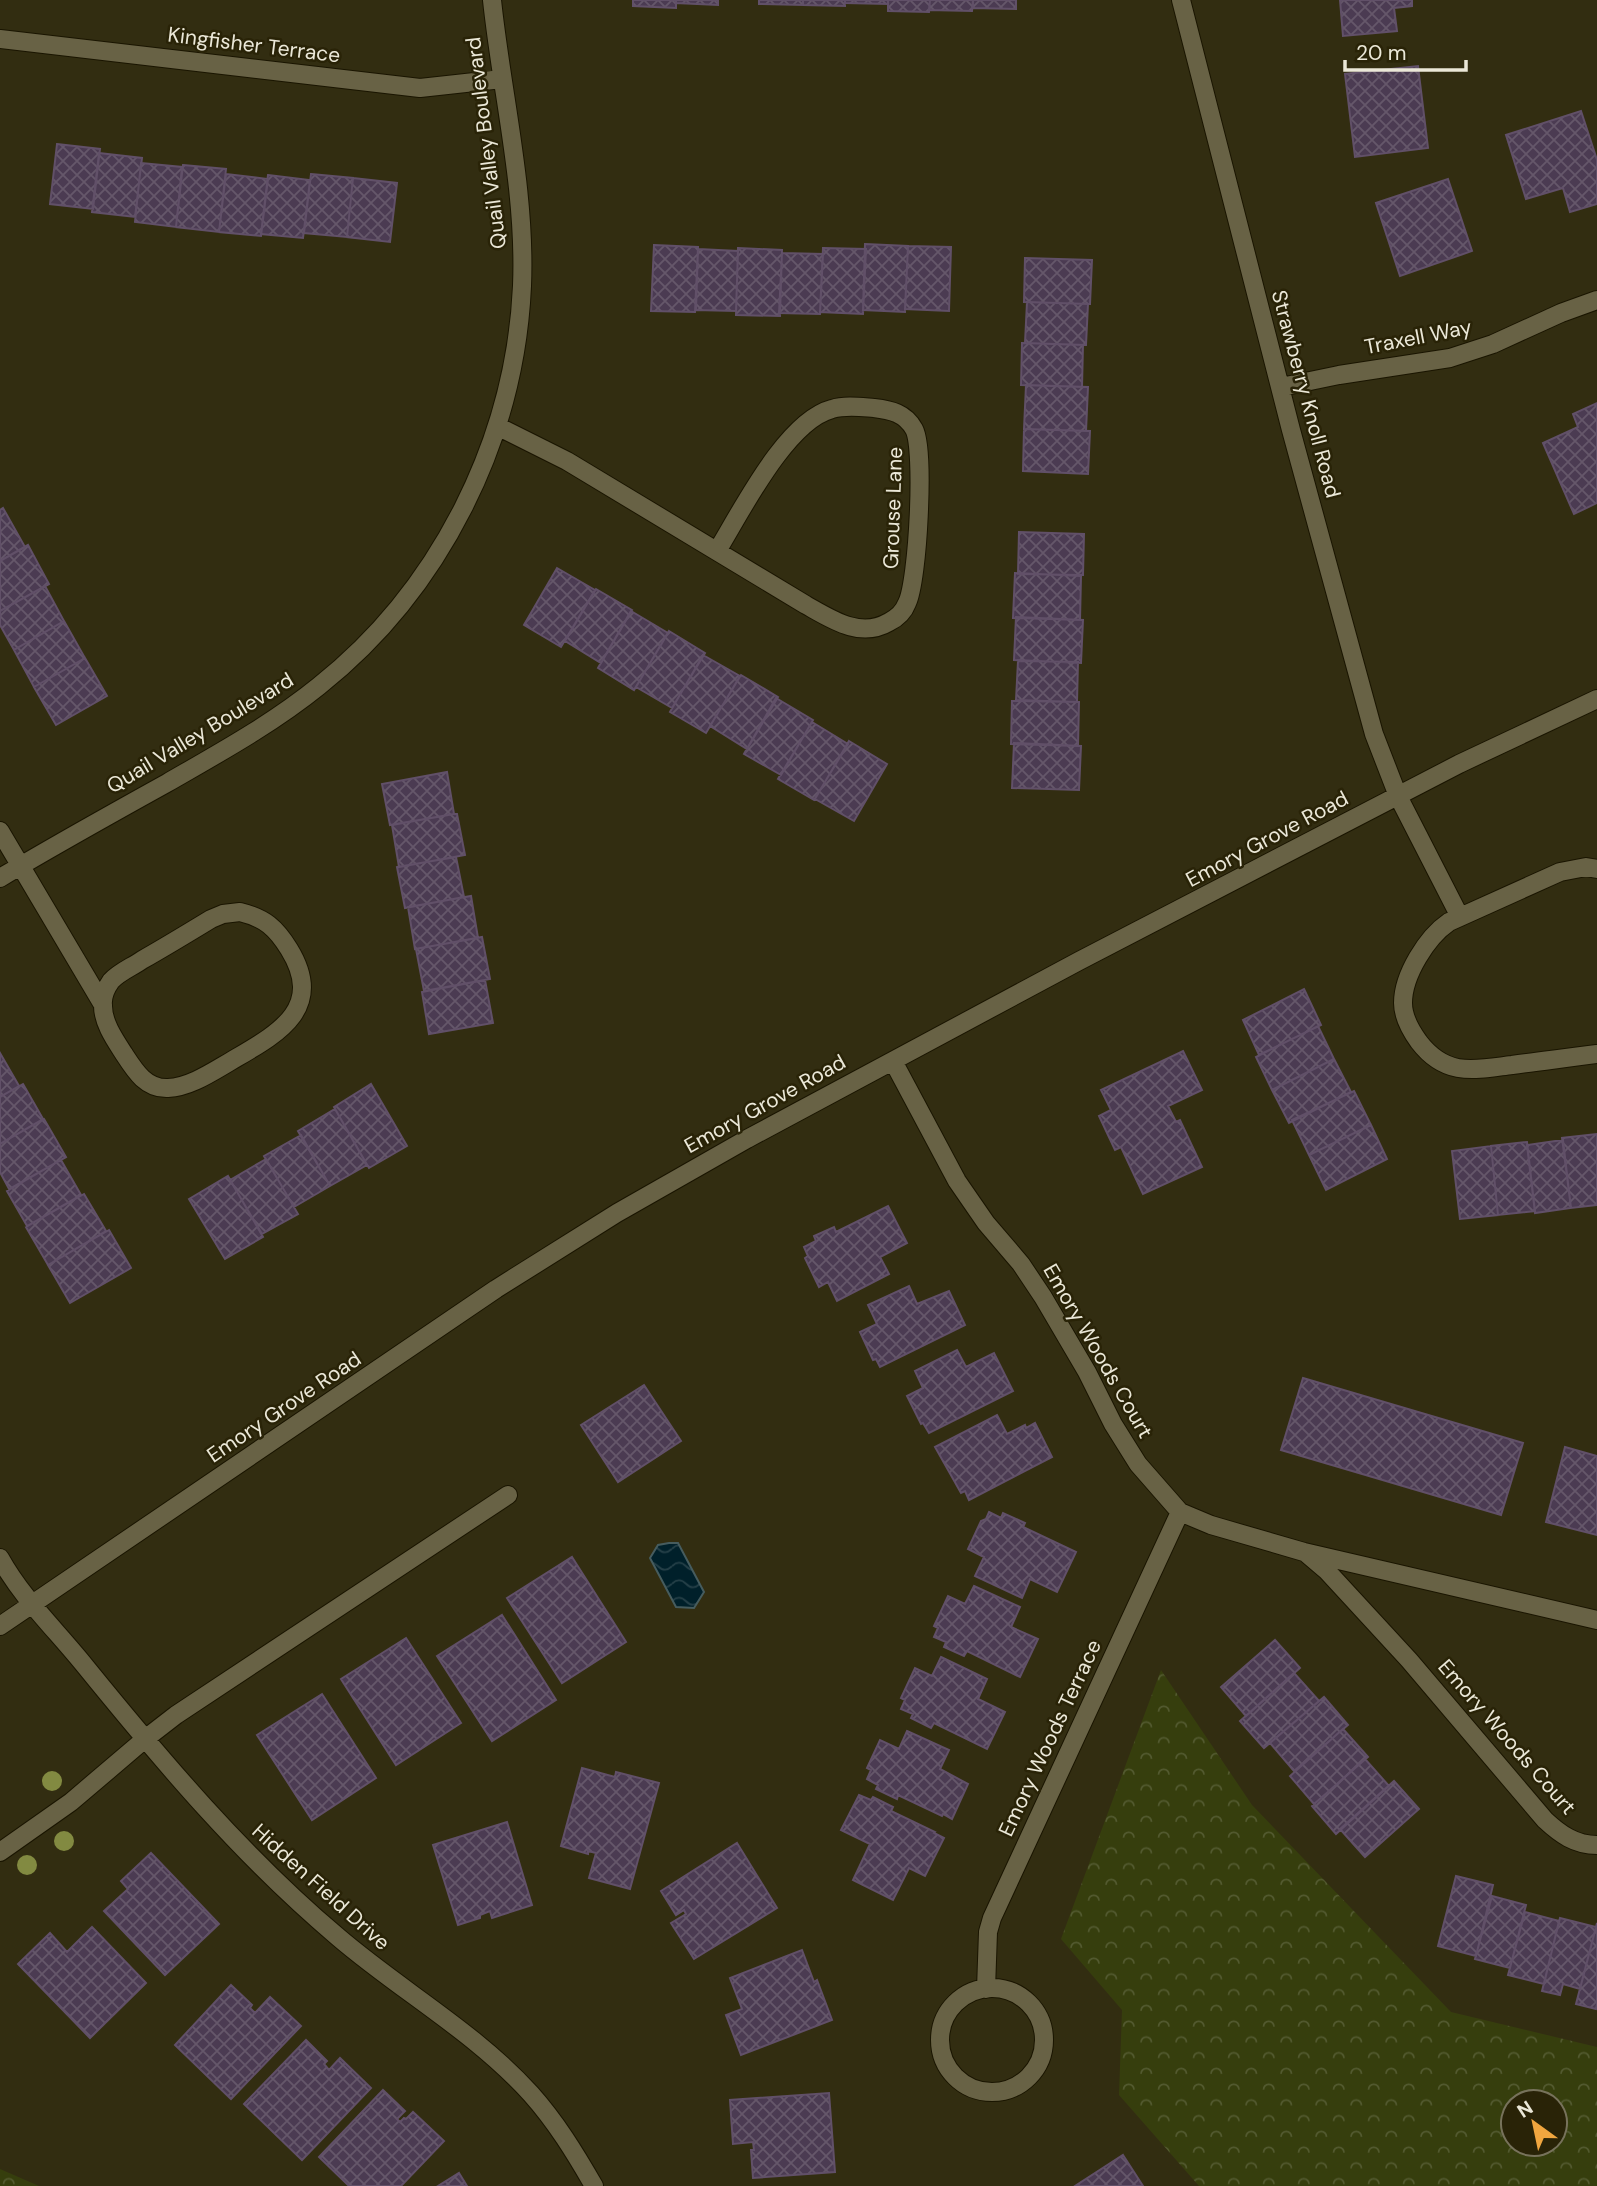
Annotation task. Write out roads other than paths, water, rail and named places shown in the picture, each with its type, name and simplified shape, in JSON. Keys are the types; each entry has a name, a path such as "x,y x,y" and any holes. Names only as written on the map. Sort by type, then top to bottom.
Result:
{"street":[{"name":"Quail Valley Boulevard","path":"0,877 265,725 320,686 387,620 438,553 475,483 497,426 515,355 522,287 520,215 492,0"},
{"name":"Strawberry Knoll Road","path":"1181,0 1241,239 1361,689 1398,796 1460,916"},
{"name":"Kingfisher Terrace","path":"0,39 420,88 502,79"},
{"name":"Traxell Way","path":"1281,387 1450,358 1493,344 1597,300"},
{"name":"Grouse Lane","path":"497,426 567,461 806,605 844,625 871,628 892,621 907,603 914,578 920,470 918,439 914,429 902,415 892,410 845,406 820,413 801,428 772,463 717,551"},
{"name":"Emory Grove Road","path":"0,1626 496,1289 617,1213 735,1145 1079,961 1398,796 1597,699"},
{"path":"0,831 103,1005 109,1028 138,1074 156,1088 173,1088 204,1077 268,1039 289,1022 301,1002 302,976 291,952 271,925 250,914 223,914 119,974 106,989 103,1005"},
{"path":"1597,869 1579,868 1560,872 1460,916 1439,929 1426,944 1412,970 1403,1004 1405,1017 1423,1048 1445,1064 1472,1069 1597,1054"},
{"name":"Emory Woods Court","path":"892,1061 960,1187 1037,1287 1138,1464 1180,1512 1211,1525 1304,1552 1597,1620"},
{"path":"0,1852 71,1802 145,1739 194,1703 508,1495"},
{"name":"Emory Woods Terrace","path":"986,1989 992,1918 1180,1512"},
{"name":"Emory Woods Court","path":"1304,1552 1327,1571 1409,1660 1545,1820 1575,1842 1597,1845"},
{"name":"Hidden Field Drive","path":"0,1558 33,1604 145,1739 232,1837 288,1893 340,1939 461,2030 519,2081 558,2127 594,2186"},
{"path":"986,1989 1006,1990 1020,1996 1040,2017 1044,2032 1044,2047 1032,2074 1016,2086 997,2092 973,2088 954,2075 947,2065 940,2042 945,2018 951,2008 963,1998 986,1989"}],"water":[{"path":"678,1543 704,1592 694,1608 676,1607 650,1558 658,1545"}]}
